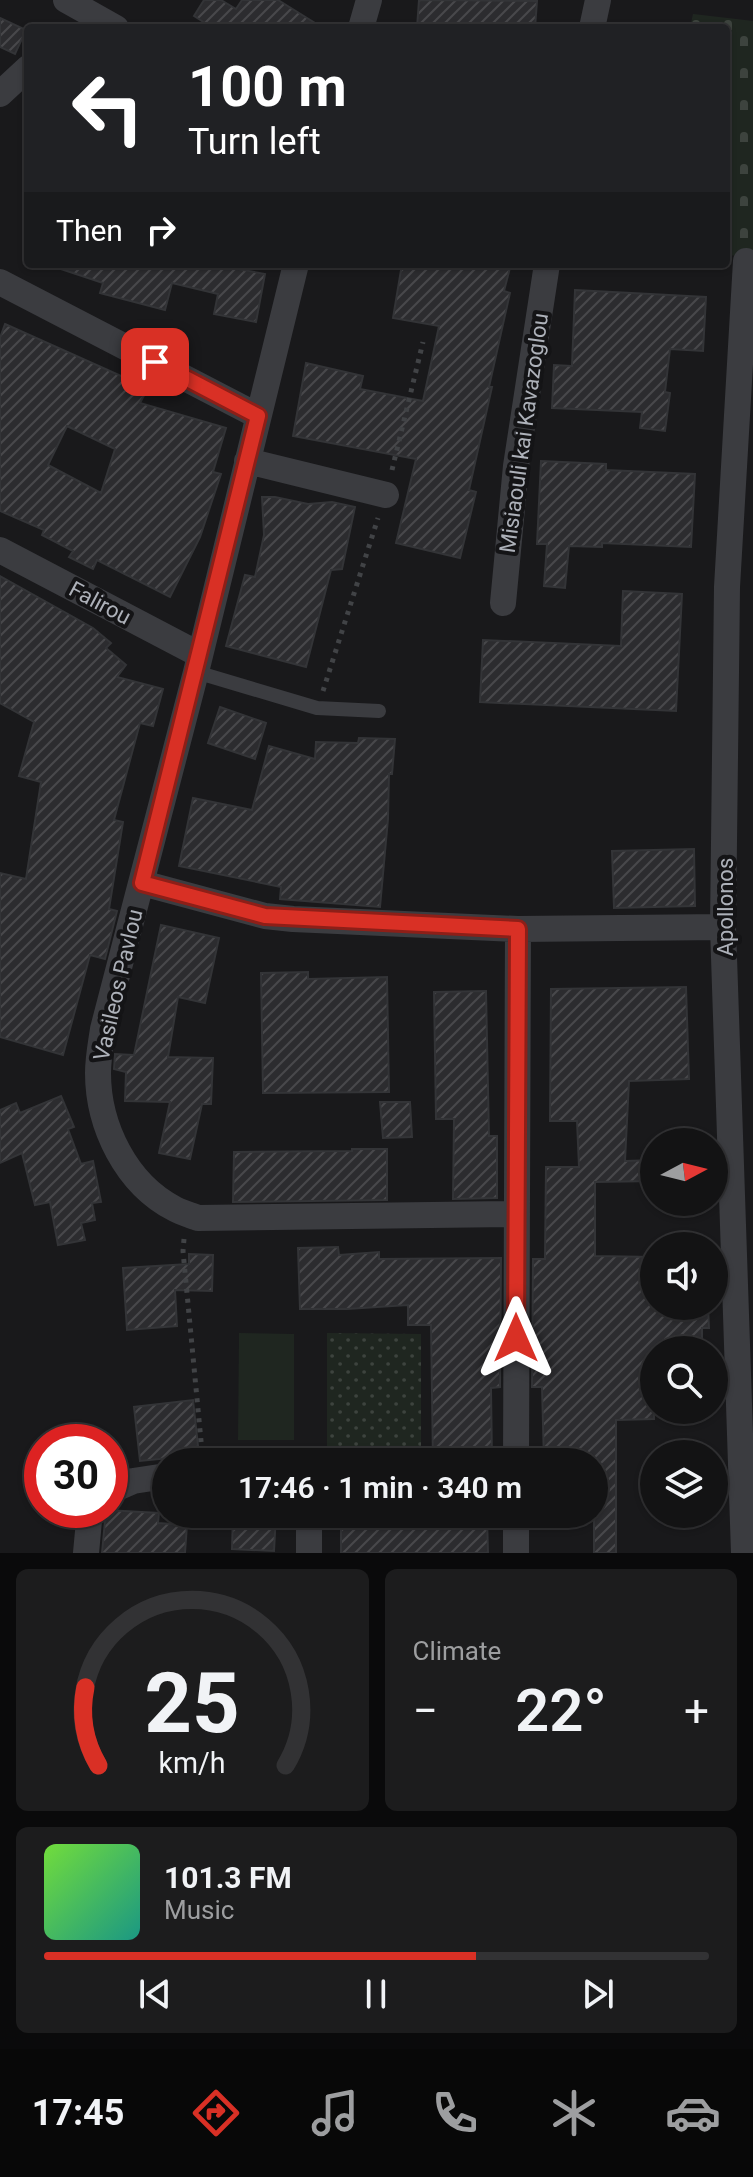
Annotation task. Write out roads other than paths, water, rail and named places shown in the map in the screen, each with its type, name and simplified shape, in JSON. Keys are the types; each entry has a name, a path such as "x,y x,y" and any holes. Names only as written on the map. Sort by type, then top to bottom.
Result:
{"street":[{"path":"362,24 369,0"},
{"path":"593,24 598,0"},
{"path":"75,13 105,24"},
{"path":"0,94 24,72"},
{"name":"Apollonos","path":"742,261 727,587 723,927 742,1127 744,1553"},
{"name":"Vasileos Pavlou","path":"295,268 198,664 103,1029 97,1070 103,1116 117,1150 134,1176 164,1202 198,1218 517,1214"},
{"name":"Misiaouli kai Kavazoglou","path":"503,603 516,466 546,268"},
{"path":"0,282 258,416"},
{"path":"247,461 386,495"},
{"name":"Falirou","path":"0,550 198,664"},
{"path":"142,883 265,916 518,929 723,927"},
{"path":"516,1448 518,929"},
{"path":"128,1483 152,1478"},
{"path":"86,1553 88,1528"},
{"path":"309,1528 309,1553"},
{"path":"516,1528 516,1553"}],"lane":[{"path":"198,664 317,708 379,711"}]}
